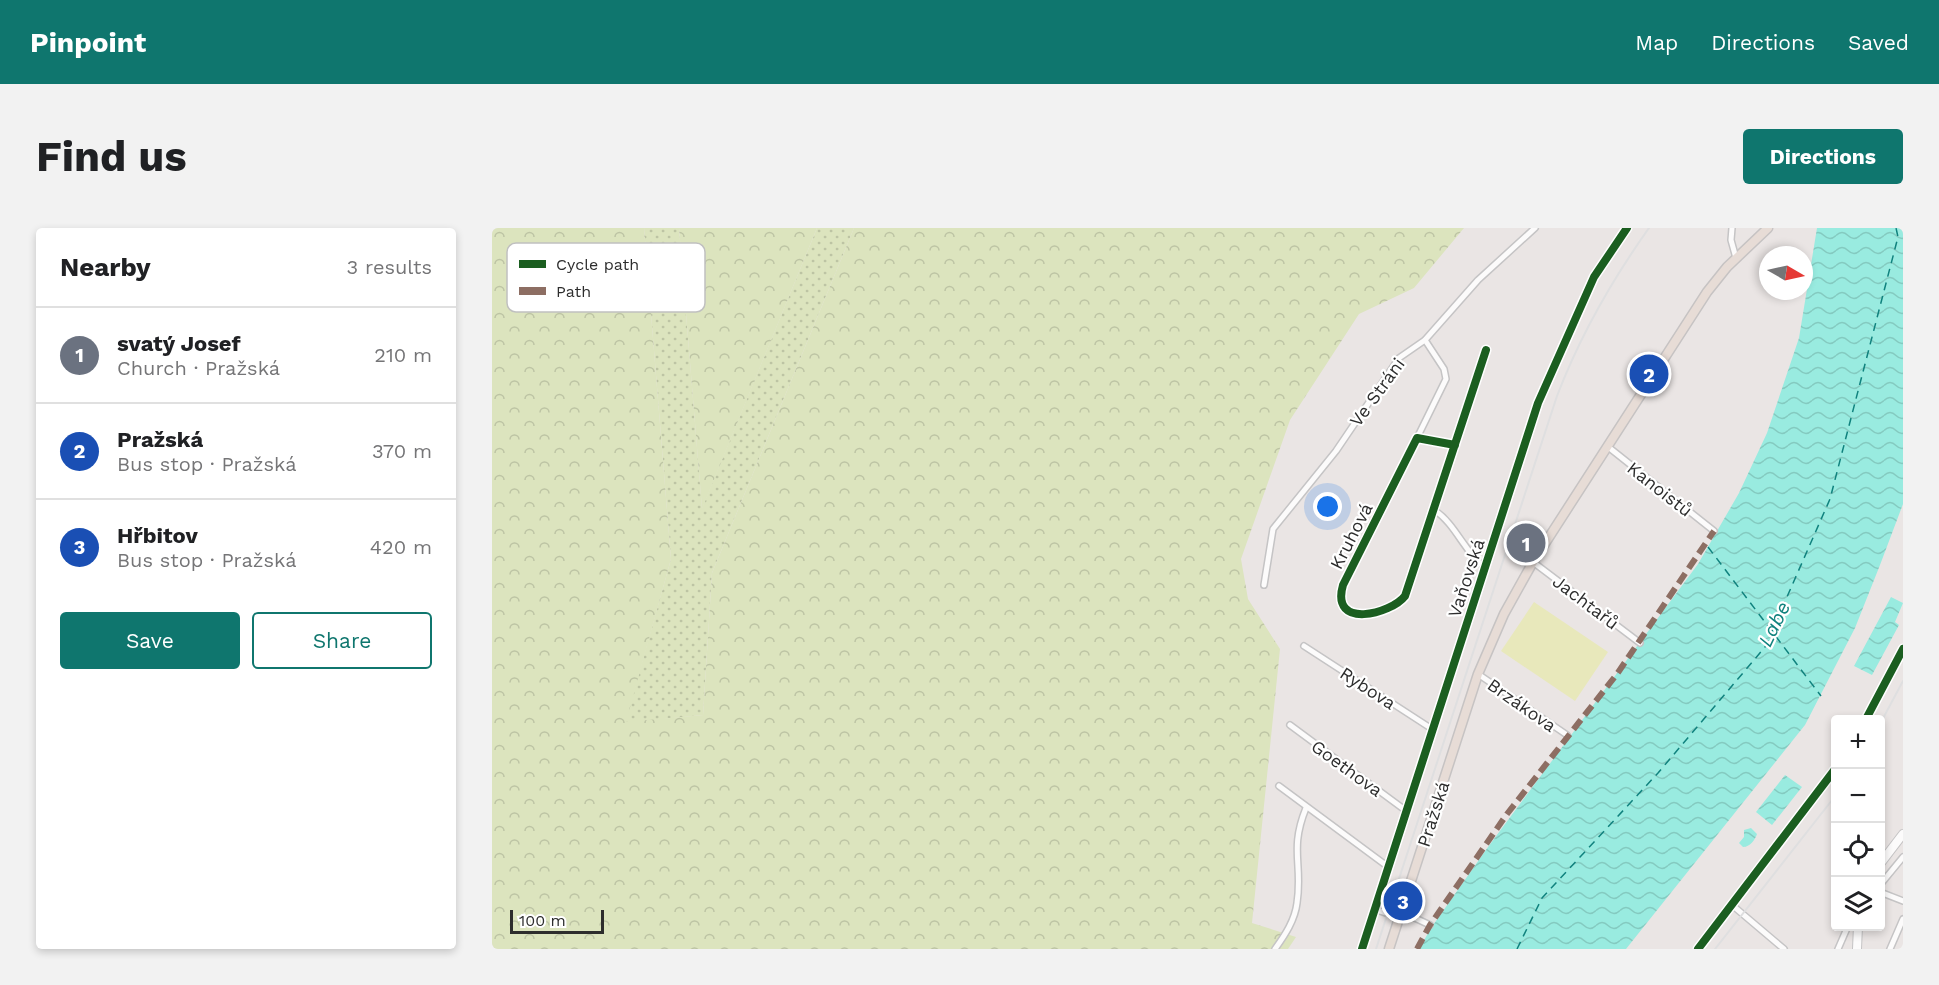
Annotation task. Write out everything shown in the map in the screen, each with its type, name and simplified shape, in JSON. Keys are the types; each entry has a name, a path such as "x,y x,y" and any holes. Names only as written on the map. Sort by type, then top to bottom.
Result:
{"main road":[{"name":"Pražská","path":"1389,949 1478,674 1504,614 1533,562 1707,292 1736,258 1767,228"},
{"path":"1885,859 1903,834"},
{"path":"1857,949 1858,931"}],"street":[{"name":"Ve Stráni","path":"1263,585 1273,529 1336,451 1399,358 1425,340 1478,280 1535,228"},
{"name":"Vaňovská","path":"1362,949 1405,810 1546,382 1594,276 1627,228"},
{"path":"1732,228 1731,240 1736,258"},
{"name":"Kruhová","path":"1425,340 1444,369 1446,379 1343,585 1341,601 1345,610 1351,614 1363,614 1403,599 1486,350"},
{"path":"1417,438 1455,445"},
{"name":"Kanoistů","path":"1607,447 1714,531"},
{"path":"1434,510 1442,515 1472,558 1485,568"},
{"name":"Jachtařů","path":"1533,562 1640,642"},
{"name":"Rybova","path":"1304,646 1432,729"},
{"path":"1869,715 1903,649"},
{"name":"Brzákova","path":"1478,674 1567,735"},
{"name":"Goethova","path":"1290,725 1405,810"},
{"path":"1698,949 1835,769"},
{"path":"1279,786 1388,866"},
{"path":"1275,949 1288,930 1297,904 1296,839 1306,808"},
{"path":"1885,880 1903,857"},
{"path":"1885,894 1903,901"},
{"path":"1732,905 1784,949"},
{"path":"1374,909 1430,925"},
{"path":"1890,949 1903,920"},
{"path":"1838,949 1846,931"}],"green space":[{"path":"492,228 644,228 645,243 507,243 507,312 651,312 671,559 626,722 703,715 712,573 854,228 1464,228 1414,288 1359,314 1290,420 1241,559 1248,599 1280,649 1252,923 1296,937 1288,949 492,949"},
{"path":"644,228 679,228 680,243 645,243"},
{"path":"679,228 817,228 702,509 686,312 705,312 705,243 680,243"},
{"path":"817,228 854,228 712,573 703,715 625,723 671,559 651,312 686,312 702,508"},
{"path":"1534,602 1608,652 1575,701 1501,651"}],"water":[{"name":"Labe","path":"1817,228 1903,228 1903,504 1855,628 1805,725 1626,949 1419,949 1431,928 1488,847 1698,564 1739,493 1767,433 1799,338 1805,300 1813,300 1813,252"},
{"path":"1891,597 1903,603 1895,622 1899,625 1872,675 1854,666"},
{"path":"1785,775 1802,787 1772,825 1756,812"},
{"path":"1751,828 1757,834 1754,841 1743,847 1739,843 1744,837 1744,830"}],"ferry route":[{"path":"1517,949 1542,898 1658,773 1765,647 1830,499 1898,237 1896,228"},
{"path":"1708,547 1821,696"}],"railway":[{"path":"1376,949 1557,396 1598,309 1649,228"},
{"path":"1885,715 1903,681"},
{"path":"1715,949 1831,801"}],"marked path":[{"path":"1417,949 1430,925 1507,814 1617,674 1714,531"}],"cycle path":[{"path":"1362,949 1538,403 1594,277 1627,228"},
{"path":"1455,445 1417,438 1343,585 1341,599 1345,608 1353,613 1376,612 1398,603 1405,596 1486,350"},
{"path":"1868,715 1903,649"},
{"path":"1698,949 1835,769"}],"place":[{"name":"Pražská","path":"1649,374"},
{"name":"svatý Josef","path":"1526,543"},
{"name":"Hřbitov","path":"1403,901"}]}
